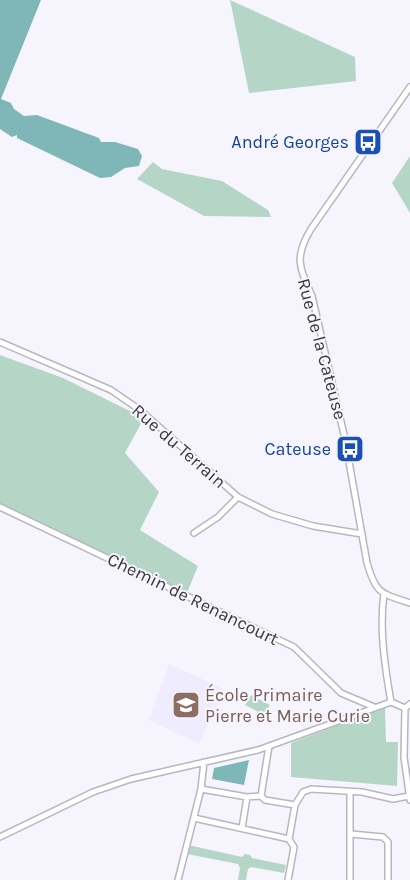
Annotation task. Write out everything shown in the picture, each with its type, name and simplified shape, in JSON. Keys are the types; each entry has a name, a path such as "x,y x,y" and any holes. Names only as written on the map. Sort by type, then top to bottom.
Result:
{"street":[{"name":"Rue de la Cateuse","path":"384,594 375,588 372,582 346,439 312,296 302,275 299,257 300,248 311,229 410,88"},
{"name":"Rue du Terrain","path":"0,342 111,390 140,410 238,497 272,514 313,526 362,534"},
{"path":"194,533 218,517 238,497"},
{"name":"Chemin de Renancourt","path":"0,507 294,647 341,693 374,708"},
{"path":"391,702 382,612 384,594 410,603"},
{"path":"0,837 93,792 131,779 258,750 391,702 405,708"},
{"path":"405,708 410,704"},
{"path":"288,880 294,847 289,839 295,805 303,792 312,789 362,792 393,799 410,798 404,757 405,708"},
{"path":"261,796 269,746"},
{"path":"179,880 201,789 204,762"},
{"path":"201,789 247,796 261,796 265,800 295,805"},
{"path":"350,792 350,880"},
{"path":"242,828 247,796"},
{"path":"194,818 289,839"},
{"path":"351,834 383,838 388,842 388,880"}],"shaded area":[{"name":"École Primaire Pierre et Marie Curie","path":"169,664 224,689 199,744 149,720"}],"green space":[{"path":"230,0 355,57 356,81 249,93"},
{"path":"410,156 410,213 392,183"},
{"path":"153,162 162,169 222,181 268,210 271,217 204,216 137,179"},
{"path":"0,355 63,378 144,418 125,453 159,492 140,530 198,566 185,598 0,511"},
{"path":"251,695 270,705 264,715 245,705"},
{"path":"385,707 386,742 398,742 397,786 291,777 291,743"},
{"path":"188,845 242,857 245,854 250,855 252,858 286,865 284,873 251,867 248,869 246,880 238,880 240,868 238,864 187,854"}],"water":[{"path":"0,0 41,0 1,99 11,103 14,109 24,116 37,115 99,138 101,142 115,142 138,149 142,156 139,166 125,168 111,177 100,178 17,138 17,135 12,137 0,129"},
{"path":"249,760 244,785 212,779 214,768"}],"place":[{"name":"André Georges","path":"368,142"},
{"name":"Cateuse","path":"350,449"},
{"name":"École Primaire Pierre et Marie Curie","path":"186,705"}]}
